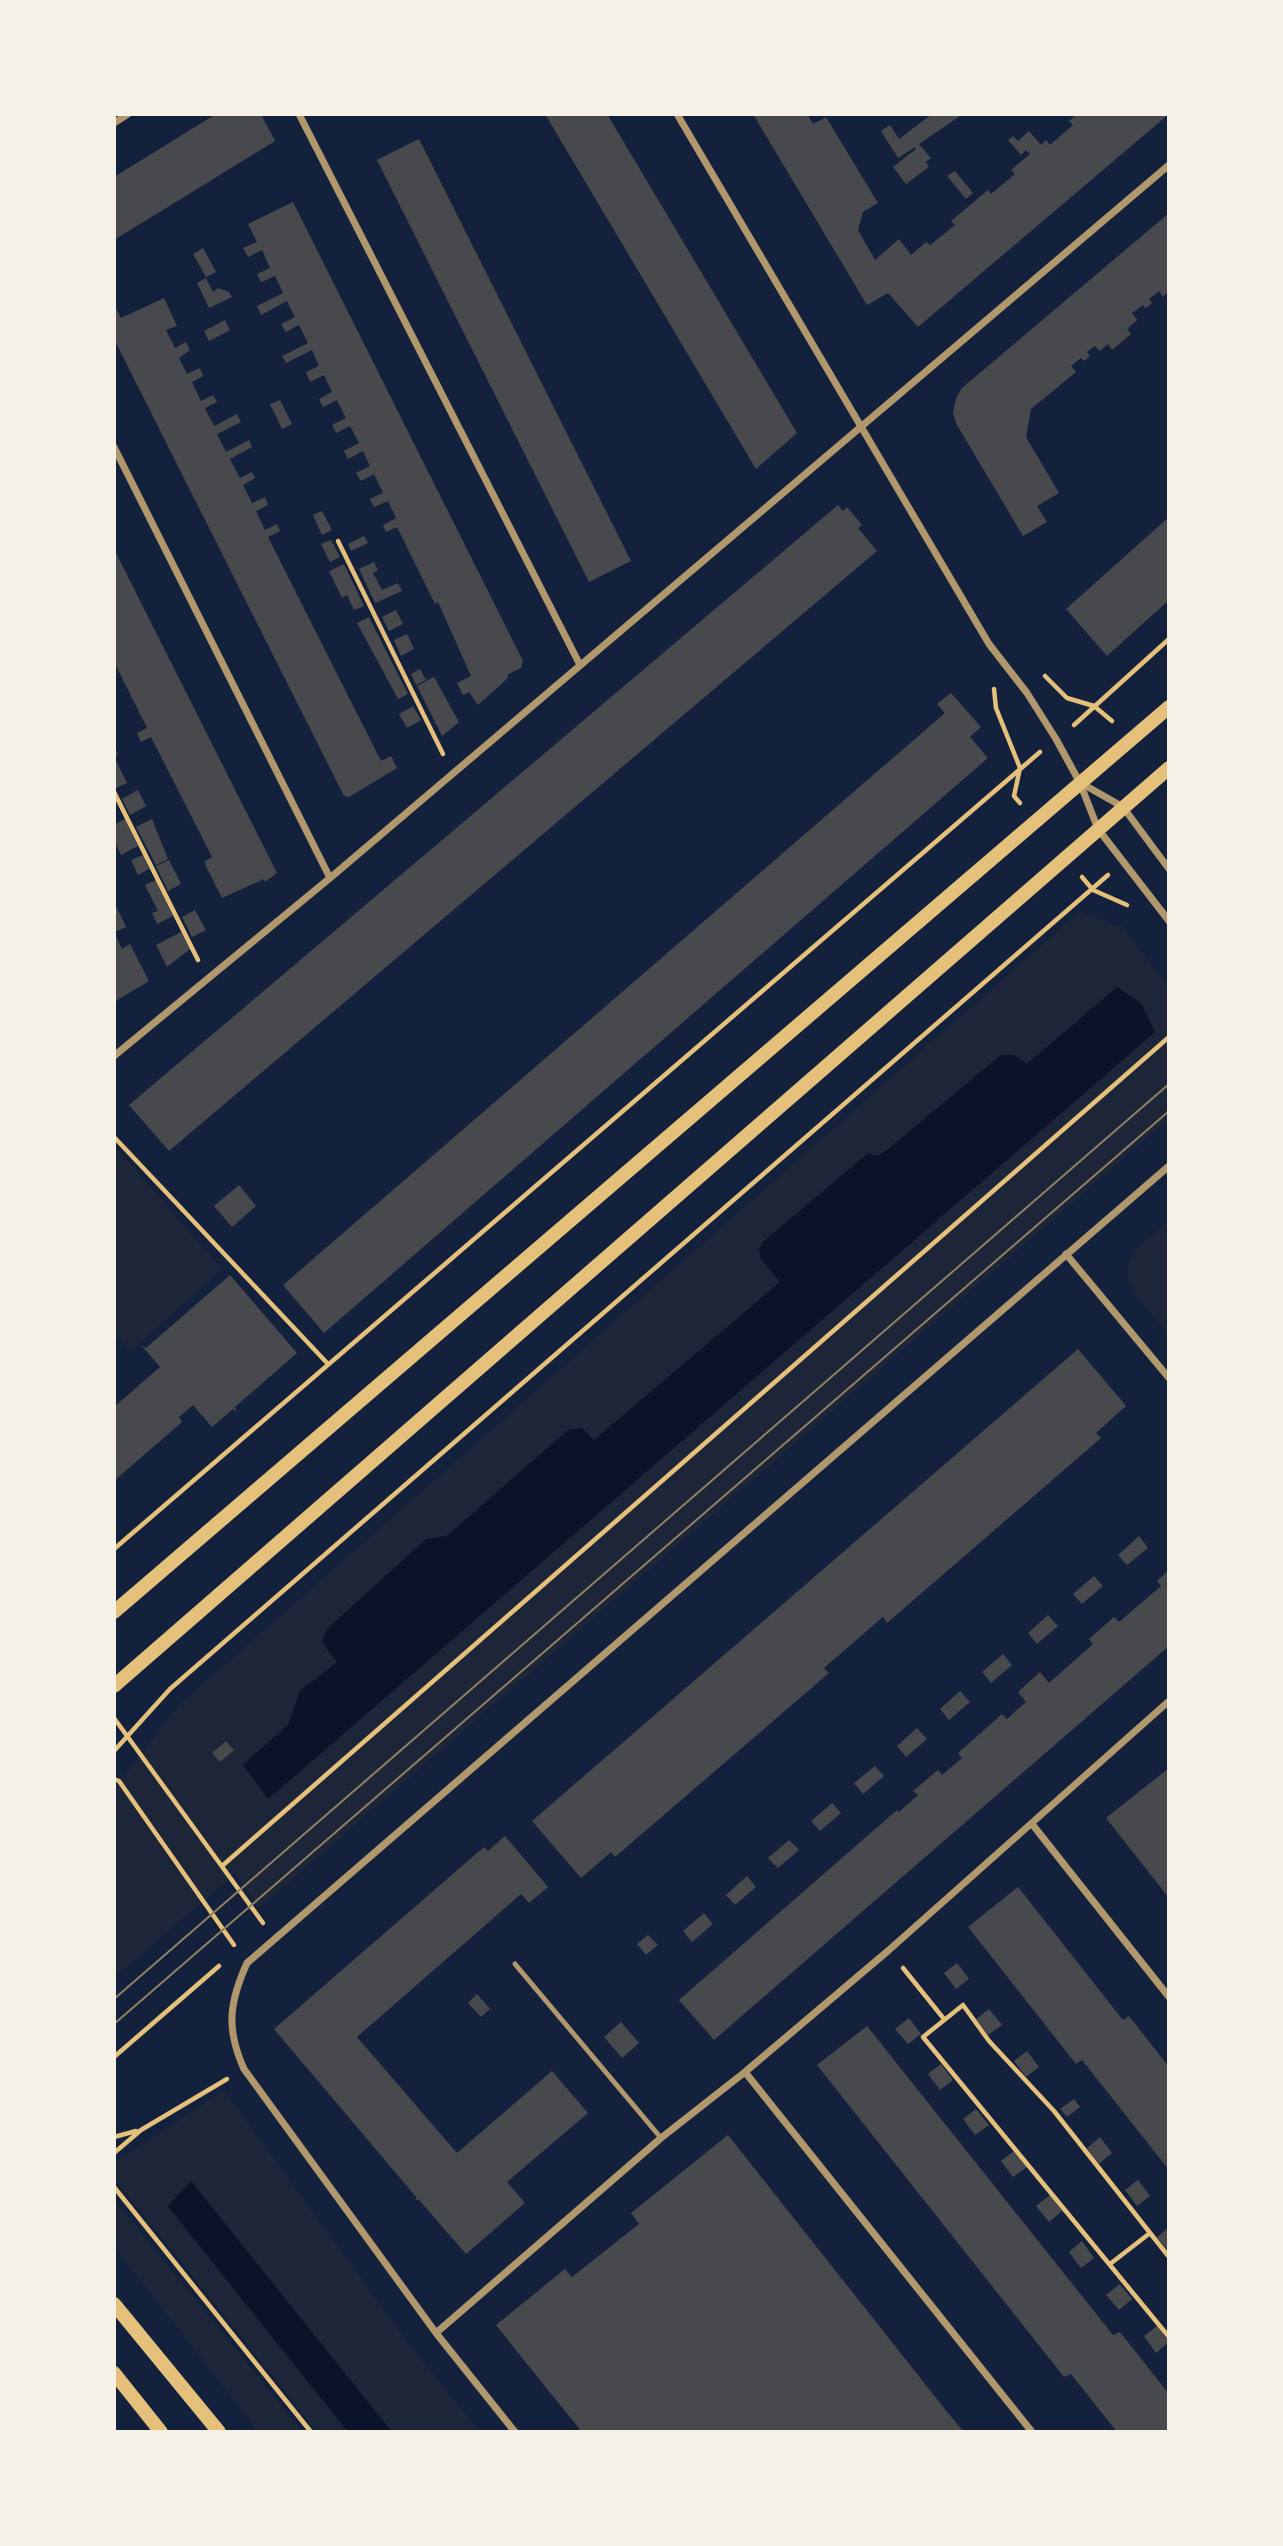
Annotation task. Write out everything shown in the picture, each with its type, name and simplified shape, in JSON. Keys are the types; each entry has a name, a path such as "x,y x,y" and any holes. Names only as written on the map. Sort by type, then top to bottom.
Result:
{"main road":[{"path":"114,1612 1169,707"},
{"path":"114,1686 1169,768"},
{"path":"114,2304 219,2432"},
{"path":"114,2373 161,2432"}],"street":[{"path":"114,123 128,114"},
{"path":"299,114 580,665"},
{"path":"677,114 989,644 1027,693 1056,739 1080,783 1098,829 1169,920"},
{"path":"114,1056 330,878 1169,166"},
{"path":"114,447 330,878"},
{"path":"1080,783 1123,807 1169,869"},
{"path":"515,2432 436,2333 244,2069 232,2042 231,2010 247,1963 1169,1166"},
{"path":"1066,1254 1169,1378"},
{"path":"436,2333 661,2138 745,2073 889,1950 1169,1701"},
{"path":"1032,1825 1169,1997"},
{"path":"745,2073 1032,2432"}],"lane":[{"path":"515,1964 661,2138"}],"path":[{"path":"338,541 453,772"},
{"path":"114,1549 1169,639"},
{"path":"989,644 996,708 1020,768"},
{"path":"114,792 209,979"},
{"path":"114,1751 126,1734 170,1689 1123,862"},
{"path":"222,1866 1169,1037"},
{"path":"114,1137 328,1364"},
{"path":"114,1718 273,1938"},
{"path":"114,1779 119,1781 247,1963"},
{"path":"114,2057 238,1950"},
{"path":"889,1950 943,2019"},
{"path":"1169,2257 1054,2111 989,2041 962,2005 923,2037 1169,2337"},
{"path":"114,2153 141,2130 244,2069"},
{"path":"114,2137 141,2130"},
{"path":"114,2187 311,2432"},
{"path":"1110,2264 1150,2234"}],"shaded area":[{"path":"1079,912 1123,927 1169,987 1169,1119 259,1908 235,1874 114,1978 114,1789 179,1705","holes":["1117,987 1154,1033 268,1799 243,1764 288,1725 300,1691 337,1662 323,1642 326,1630 426,1540 446,1536 568,1430 594,1440 781,1282 761,1259 763,1242 868,1153 877,1156 887,1150 1001,1055 1014,1055 1027,1064"]},
{"path":"1117,987 1141,1003 1155,1032 268,1799 243,1765 288,1725 300,1691 337,1662 322,1642 326,1630 426,1539 447,1536 568,1430 582,1428 594,1440 780,1282 761,1259 759,1250 763,1242 868,1153 877,1156 887,1150 1001,1055 1014,1055 1027,1064"},
{"path":"114,1145 222,1269 131,1352 114,1333"},
{"path":"1169,1221 1169,1333 1138,1297 1128,1276 1128,1265 1139,1245"},
{"path":"224,2090 412,2348 480,2432 392,2432 191,2182 168,2207 348,2432 317,2432 114,2179 114,2163"},
{"path":"191,2181 392,2432 348,2432 168,2206"},
{"path":"114,2199 303,2432 259,2432 114,2247"}],"building":[{"path":"216,114 261,114 275,141 114,240 114,177"},
{"path":"545,114 607,114 797,433 756,469"},
{"path":"753,114 807,114 813,124 826,117 878,203 863,212 858,230 875,260 899,239 911,255 926,242 930,245 955,225 951,221 988,190 991,194 1015,174 1011,170 1030,154 1026,150 1021,155 1008,140 1013,136 1018,141 1029,131 1041,145 1046,140 1050,145 1073,125 1069,121 1077,114 1169,114 918,327 888,293 867,305"},
{"path":"932,114 963,114 919,144 931,158 926,162 929,167 906,184 893,167 916,149 915,147 898,158 881,131 890,125 899,139"},
{"path":"419,139 631,561 589,582 377,160"},
{"path":"955,171 973,193 966,199 947,176"},
{"path":"293,202 523,661 521,668 507,675 508,678 478,705 469,692 463,695 457,683 471,676 438,602 435,604 397,527 386,532 383,525 396,518 388,501 374,507 370,499 383,493 374,474 361,481 356,473 370,466 363,451 348,459 344,451 359,443 350,426 336,433 332,425 346,418 337,400 323,407 319,399 332,392 324,375 310,382 306,372 319,366 312,350 286,363 282,356 308,343 299,325 286,332 281,324 295,317 287,301 261,315 257,306 283,293 275,276 261,282 257,274 270,268 262,250 248,257 243,248 257,242 248,224"},
{"path":"1169,213 1169,291 1163,297 1159,291 1149,299 1152,303 1150,305 1145,308 1143,305 1132,313 1137,320 1127,329 1131,334 1112,350 1108,344 1100,351 1095,346 1087,352 1090,356 1084,361 1081,358 1071,366 1076,372 1031,409 1026,437 1059,493 1037,506 1047,522 1023,536 957,425 953,413 956,398 962,388"},
{"path":"203,248 216,272 206,277 193,254"},
{"path":"206,278 213,292 218,288 229,292 232,297 209,308 197,283"},
{"path":"164,298 177,326 166,330 175,348 186,342 190,350 179,358 187,374 200,368 203,376 192,382 201,401 213,395 217,402 205,408 214,426 237,414 241,422 217,434 226,452 249,440 252,447 230,459 240,478 252,472 255,478 243,485 252,503 265,497 268,505 256,511 265,530 277,524 280,531 268,537 381,761 391,756 397,768 349,797 344,796 114,339 114,304 121,318"},
{"path":"225,320 230,330 209,341 204,331"},
{"path":"280,400 292,424 282,429 270,404"},
{"path":"838,505 843,511 847,507 862,525 858,528 877,551 169,1151 129,1105"},
{"path":"322,511 332,530 322,535 313,515"},
{"path":"1169,517 1169,600 1107,656 1066,609"},
{"path":"364,536 368,543 351,551 348,544"},
{"path":"331,540 340,557 330,562 321,544"},
{"path":"114,549 277,873 265,882 264,879 222,898 204,862 212,857 151,737 141,742 137,733 147,728 114,662"},
{"path":"374,562 378,570 373,573 382,590 398,583 402,591 375,603 359,569"},
{"path":"344,564 364,606 354,610 347,595 342,598 329,571"},
{"path":"396,610 403,624 389,631 382,617"},
{"path":"369,617 408,694 398,699 357,623"},
{"path":"407,634 414,649 401,656 394,640"},
{"path":"420,669 426,680 416,685 411,674"},
{"path":"434,677 459,722 442,736 417,686"},
{"path":"951,693 981,727 970,737 988,758 324,1333 283,1285 945,713 937,704"},
{"path":"413,706 421,720 407,728 399,714"},
{"path":"114,757 127,783 116,788 114,783"},
{"path":"138,790 146,806 130,815 122,799"},
{"path":"125,819 138,846 121,855 114,840 114,825"},
{"path":"152,819 168,859 156,865 136,827"},
{"path":"143,855 149,869 138,875 131,860"},
{"path":"169,860 181,884 168,891 156,866"},
{"path":"156,880 173,916 157,924 152,913 158,911 145,885"},
{"path":"114,902 126,927 114,932"},
{"path":"195,910 206,930 192,937 182,917"},
{"path":"114,932 122,949 130,944 149,981 114,1002"},
{"path":"181,932 190,949 167,967 156,945"},
{"path":"239,1185 256,1206 232,1227 214,1206"},
{"path":"230,1275 297,1353 235,1407 236,1412 233,1409 212,1427 193,1405 179,1417 182,1422 114,1481 114,1407 160,1367 141,1345 146,1348"},
{"path":"1078,1349 1126,1406 1096,1433 1101,1438 887,1623 883,1617 824,1668 829,1673 615,1857 611,1852 581,1878 532,1821"},
{"path":"1139,1536 1148,1548 1127,1565 1118,1555"},
{"path":"1169,1570 1169,1646 714,2040 679,2000 897,1810 899,1812 918,1795 913,1791 938,1770 942,1775 962,1758 958,1753 1002,1714 1007,1719 1026,1702 1018,1692 1040,1672 1049,1683 1093,1644 1089,1639 1114,1617 1119,1622 1161,1586 1157,1581"},
{"path":"1094,1576 1103,1586 1082,1604 1073,1594"},
{"path":"1048,1615 1058,1626 1037,1644 1028,1633"},
{"path":"1003,1654 1012,1665 991,1683 982,1672"},
{"path":"960,1691 970,1702 949,1720 940,1709"},
{"path":"917,1728 927,1739 906,1757 897,1746"},
{"path":"226,1741 234,1750 220,1762 212,1753"},
{"path":"875,1766 884,1776 863,1794 854,1783"},
{"path":"1169,1768 1169,1898 1106,1818"},
{"path":"832,1803 841,1813 820,1831 811,1821"},
{"path":"505,1836 548,1887 529,1903 521,1894 357,2037 457,2153 552,2071 588,2113 507,2182 525,2203 466,2254 419,2200 415,2200 417,2198 274,2029 484,1847 488,1851"},
{"path":"789,1840 799,1850 778,1868 768,1858"},
{"path":"747,1876 756,1887 735,1905 726,1895"},
{"path":"1018,1887 1123,2020 1129,2016 1169,2067 1169,2170 1082,2060 1076,2064 968,1927"},
{"path":"704,1913 713,1924 692,1942 683,1931"},
{"path":"648,1935 658,1945 646,1955 637,1944"},
{"path":"957,1963 969,1979 956,1989 944,1973"},
{"path":"477,1994 490,2009 481,2017 468,2003"},
{"path":"989,2009 1002,2025 988,2035 976,2019"},
{"path":"909,2018 921,2034 908,2044 895,2029"},
{"path":"621,2022 639,2043 622,2058 604,2037"},
{"path":"867,2026 1113,2335 1120,2332 1169,2394 1169,2432 1117,2432 1071,2374 1064,2377 817,2065"},
{"path":"1027,2051 1039,2067 1026,2077 1014,2061"},
{"path":"941,2064 953,2080 940,2090 928,2074"},
{"path":"1074,2099 1080,2107 1067,2117 1060,2109"},
{"path":"976,2109 989,2125 975,2135 963,2119"},
{"path":"728,2135 964,2432 582,2432 496,2325 565,2269 572,2277 639,2224 631,2213"},
{"path":"1100,2137 1112,2153 1099,2164 1087,2148"},
{"path":"1014,2151 1027,2167 1013,2177 1001,2161"},
{"path":"1138,2180 1150,2196 1137,2206 1125,2190"},
{"path":"1050,2195 1062,2211 1049,2222 1036,2206"},
{"path":"1169,2227 1169,2252 1157,2237"},
{"path":"1082,2241 1094,2258 1081,2268 1069,2252"},
{"path":"1120,2284 1132,2299 1119,2310 1106,2295"},
{"path":"1157,2326 1169,2342 1156,2353 1144,2336"}],"tram line":[{"path":"114,1999 1169,1084"},
{"path":"114,2024 1169,1111"}]}
